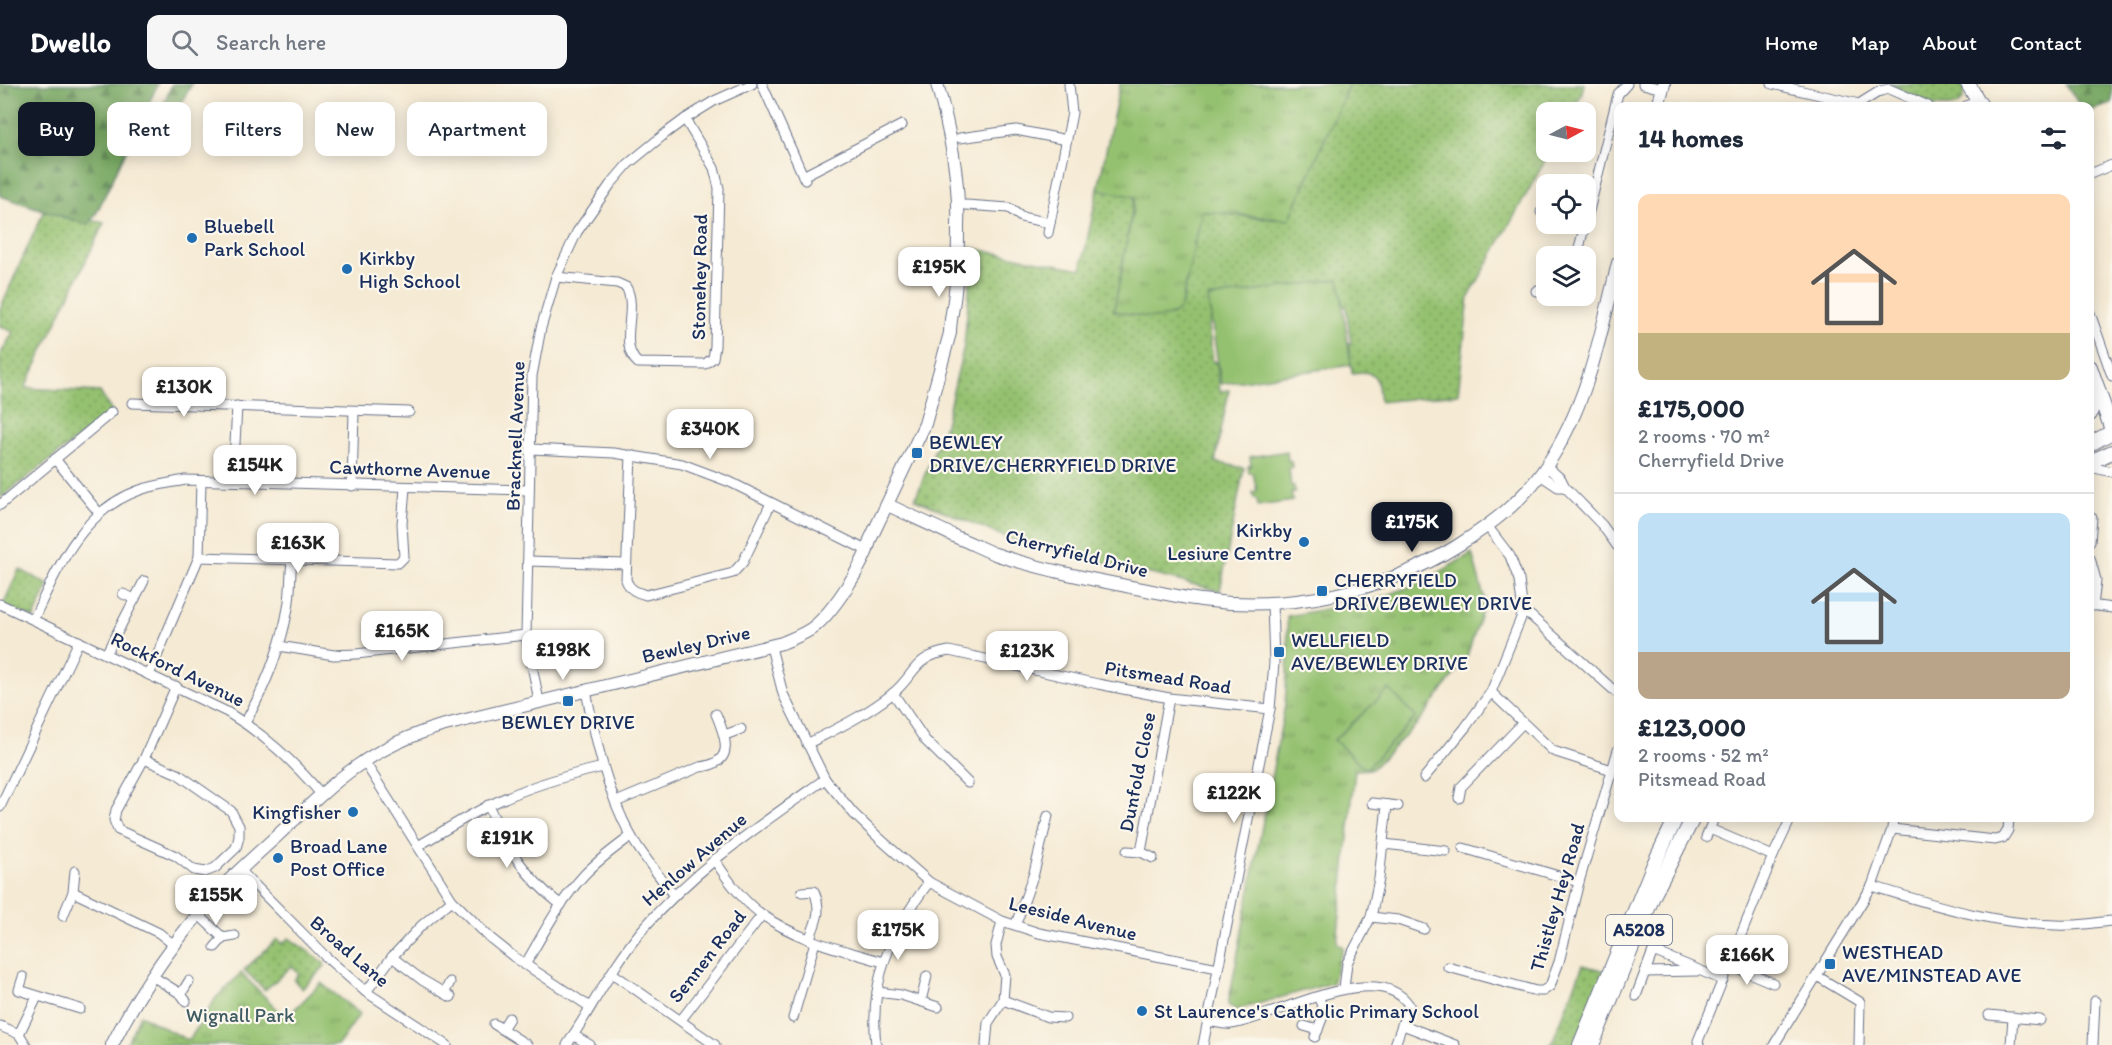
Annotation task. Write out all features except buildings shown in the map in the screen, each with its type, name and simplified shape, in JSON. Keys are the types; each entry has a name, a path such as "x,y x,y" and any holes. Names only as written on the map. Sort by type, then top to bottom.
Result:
{"main road":[{"path":"1968,84 1974,102"},
{"path":"2094,378 2112,431 2094,442"},
{"path":"2097,387 2112,401"},
{"path":"2094,399 2097,387"},
{"path":"2094,460 2112,452"},
{"name":"A5208","path":"1580,1045 1649,874 1674,822"},
{"name":"A5208","path":"1592,1045 1653,896 1691,822"}],"street":[{"name":"Bracknell Avenue","path":"539,701 526,635 532,376 556,277 577,232 628,164 686,119 714,101 752,84"},
{"path":"762,84 804,178 902,125"},
{"name":"Bewley Drive","path":"112,1045 124,1020 152,976 198,914 240,870 321,794 348,771 378,751 419,732 539,701 771,647 814,627 833,606 868,551 870,540 931,410 950,333 956,290 958,224 955,168 937,84"},
{"path":"1048,233 1072,113 1069,84"},
{"path":"1616,102 1618,94 1627,84"},
{"path":"1643,84 1663,86 1659,102"},
{"path":"1772,84 1851,102"},
{"path":"1863,102 1880,91 1889,89 1919,102"},
{"path":"1595,174 1614,108"},
{"name":"Stonehey Road","path":"556,277 617,283 626,286 630,297 629,352 638,363 705,364 713,358 719,188 714,168 686,119"},
{"path":"960,138 1016,130 1067,140"},
{"path":"2094,172 2112,165"},
{"path":"966,205 1009,208 1021,217 1050,223"},
{"name":"Cherryfield Drive","path":"888,505 993,553 1044,568 1201,600 1272,603 1321,597 1386,580 1413,570 1488,527 1543,471 1568,430 1589,381 1614,279"},
{"path":"2094,324 2112,376"},
{"path":"132,403 409,412"},
{"path":"233,481 237,406"},
{"path":"352,486 354,411"},
{"path":"0,505 112,412"},
{"path":"531,449 631,455 666,460 697,469 730,482 868,551"},
{"path":"631,455 626,564 628,586 636,592 646,595 733,573 743,562 771,503"},
{"path":"55,459 99,513"},
{"path":"2094,468 2112,472"},
{"path":"1543,471 1558,487 1565,487 1602,525 1614,542"},
{"name":"Cawthorne Avenue","path":"34,618 60,562 75,539 99,513 138,491 185,480 528,490"},
{"path":"149,675 199,557 201,481"},
{"path":"199,557 398,563 404,557 402,524 405,488"},
{"path":"1424,778 1491,692 1523,613 1519,580 1510,556 1488,527"},
{"path":"245,723 264,690 279,646 288,607 292,561"},
{"path":"528,561 626,564"},
{"path":"2094,573 2096,580 2094,590"},
{"path":"106,654 144,581"},
{"path":"123,594 135,599"},
{"path":"1203,1045 1270,709 1274,663 1272,603"},
{"name":"Rockford Avenue","path":"0,604 34,618 227,712 245,723 291,760 321,794"},
{"path":"2094,605 2112,608"},
{"path":"1523,613 1531,616 1614,690"},
{"path":"279,646 334,655 357,654 526,635"},
{"path":"0,807 79,641"},
{"name":"Leeside Avenue","path":"771,647 783,694 825,778 854,814 929,882 1002,921 1039,933 1218,968"},
{"name":"Pitsmead Road","path":"807,744 848,723 893,693 920,662 933,653 949,651 1169,698 1270,709"},
{"path":"144,759 178,774 231,811 238,825 239,837 236,848 215,868 205,872 194,870 176,856 118,830 114,820 116,810 144,759 176,686"},
{"path":"586,691 603,767 616,802 631,836 674,896"},
{"path":"1491,692 1553,751 1612,770"},
{"path":"893,693 925,740 968,783"},
{"name":"Dunfold Close","path":"1140,852 1169,698"},
{"path":"616,802 700,767 711,766 721,761 724,754 725,735 716,714"},
{"path":"1459,798 1461,786 1523,723"},
{"path":"725,735 741,729"},
{"path":"364,761 452,900 489,937 590,1007"},
{"name":"Thistley Hey Road","path":"1448,967 1536,991 1543,991 1550,986 1614,763"},
{"path":"418,846 488,806 552,780 603,767"},
{"name":"Henlow Avenue","path":"567,1045 641,931 674,896 740,838 825,778"},
{"path":"1372,803 1398,806"},
{"path":"1344,988 1347,963 1371,917 1384,844 1387,805"},
{"path":"488,806 520,866 539,887 561,905"},
{"path":"1016,924 1034,873 1048,816"},
{"path":"1712,822 1708,833 1773,856"},
{"path":"1699,1045 1698,1041 1773,856 1789,822"},
{"path":"1774,1045 1872,886 1893,822"},
{"path":"1892,829 1995,840 2003,838 2008,830 2009,822"},
{"path":"525,964 561,905 584,875 631,836"},
{"path":"1384,844 1446,851"},
{"path":"1463,848 1579,882"},
{"name":"Dunfold Close","path":"1127,851 1140,852 1153,858"},
{"path":"714,860 741,894 762,915 812,941 883,962"},
{"name":"Broad Lane","path":"240,870 326,957 366,992 447,1045"},
{"path":"63,916 73,892 75,871"},
{"path":"876,1045 874,1018 883,962 892,937 929,882"},
{"path":"802,892 814,891 822,883"},
{"path":"1872,886 1984,917 2029,924 2071,925 2112,921"},
{"path":"793,1018 819,906 814,891"},
{"path":"73,892 159,933 174,945"},
{"path":"366,992 392,957 421,926 452,900"},
{"path":"198,914 223,938"},
{"name":"Sennen Road","path":"681,1020 762,915"},
{"path":"1371,917 1398,920 1424,929"},
{"path":"986,1045 988,1023 1003,1000 1005,975 997,957 996,945 1002,921"},
{"path":"215,947 223,938 235,936"},
{"path":"1636,996 1653,947 1723,980"},
{"path":"392,957 422,980 447,995 450,982"},
{"path":"1730,965 1773,983"},
{"path":"1645,972 1702,971"},
{"path":"612,973 715,1045"},
{"path":"152,976 183,997 189,981"},
{"path":"921,1001 927,976"},
{"path":"1817,976 1860,1002 1859,1045"},
{"path":"23,977 19,990 80,1009"},
{"path":"1208,1021 1230,1024 1344,988 1377,985 1403,995 1409,1005 1395,1045"},
{"path":"878,992 901,994 938,1007"},
{"path":"19,1034 37,997"},
{"path":"1304,1026 1317,1034 1325,1011 1318,997"},
{"path":"1003,1000 1048,1017 1065,1018"},
{"path":"2093,1045 2095,1001"},
{"path":"1989,1015 2040,1020"},
{"path":"2082,1015 2094,1016"},
{"path":"2011,1045 2013,1017"},
{"path":"509,1018 498,1027 527,1045"},
{"path":"1403,1025 1455,1045"},
{"path":"0,1026 19,1034 26,1045"},
{"path":"573,1035 590,1045"}],"green space":[{"path":"0,84 158,84 149,102 107,102 107,156 124,156 97,212 88,225 0,196"},
{"path":"172,84 192,84 181,102 164,102"},
{"path":"1120,84 1349,84 1289,220 1202,211 1181,306 1176,312 1160,318 1114,311 1135,197 1098,189"},
{"path":"1349,84 1584,84 1578,102 1536,102 1536,162 1544,162 1469,297 1458,394 1380,402 1375,377 1367,373 1352,373 1346,306 1209,300 1212,324 1208,325 1213,362 1217,362 1220,391 1229,390 1215,462 1244,468 1220,591 1012,540 915,499 945,424 964,346 970,282 970,248 1081,269 1098,189 1135,196 1114,311 1181,306 1202,211 1289,219"},
{"path":"1889,84 1961,84 1965,90 1961,102 1925,102"},
{"path":"2066,84 2112,84 2112,104 2094,110 2094,102 2077,102"},
{"path":"44,210 104,223 25,388 100,392 112,412 0,498 0,355 13,332 0,326 0,309"},
{"path":"1339,279 1351,365 1221,384 1208,298"},
{"path":"1287,451 1288,461 1291,461 1292,467 1289,468 1291,486 1294,486 1295,492 1291,492 1293,501 1258,506 1253,492 1257,491 1253,473 1249,473 1250,457"},
{"path":"1472,553 1485,601 1466,659 1419,722 1372,769 1355,770 1337,943 1343,947 1332,983 1236,1010 1228,1005 1285,705 1288,656 1287,616 1374,600 1425,581"},
{"path":"19,569 49,585 34,618 3,605"},
{"path":"1389,689 1416,717 1366,769 1334,740"},
{"path":"289,938 323,962 325,966 302,989 294,980 299,974 292,966 265,990 244,970 277,939 282,944"},
{"path":"1583,965 1609,972 1577,1045 1551,1045"},
{"name":"Wignall Park","path":"241,973 286,1018 321,983 360,1014 338,1045 126,1045 140,1015 185,1039 190,1039 216,998"}],"place":[{"name":"Bluebell Park School","path":"192,238"},
{"name":"Kirkby High School","path":"347,269"},
{"name":"BEWLEY DRIVE/CHERRYFIELD DRIVE","path":"917,453"},
{"name":"Kirkby Lesiure Centre","path":"1304,542"},
{"name":"CHERRYFIELD DRIVE/BEWLEY DRIVE","path":"1322,591"},
{"name":"WELLFIELD AVE/BEWLEY DRIVE","path":"1279,652"},
{"name":"BEWLEY DRIVE","path":"568,701"},
{"name":"Kingfisher","path":"353,812"},
{"name":"Broad Lane Post Office","path":"278,858"},
{"name":"WESTHEAD AVE/MINSTEAD AVE","path":"1830,964"},
{"name":"St Laurence's Catholic Primary School","path":"1142,1011"}]}
